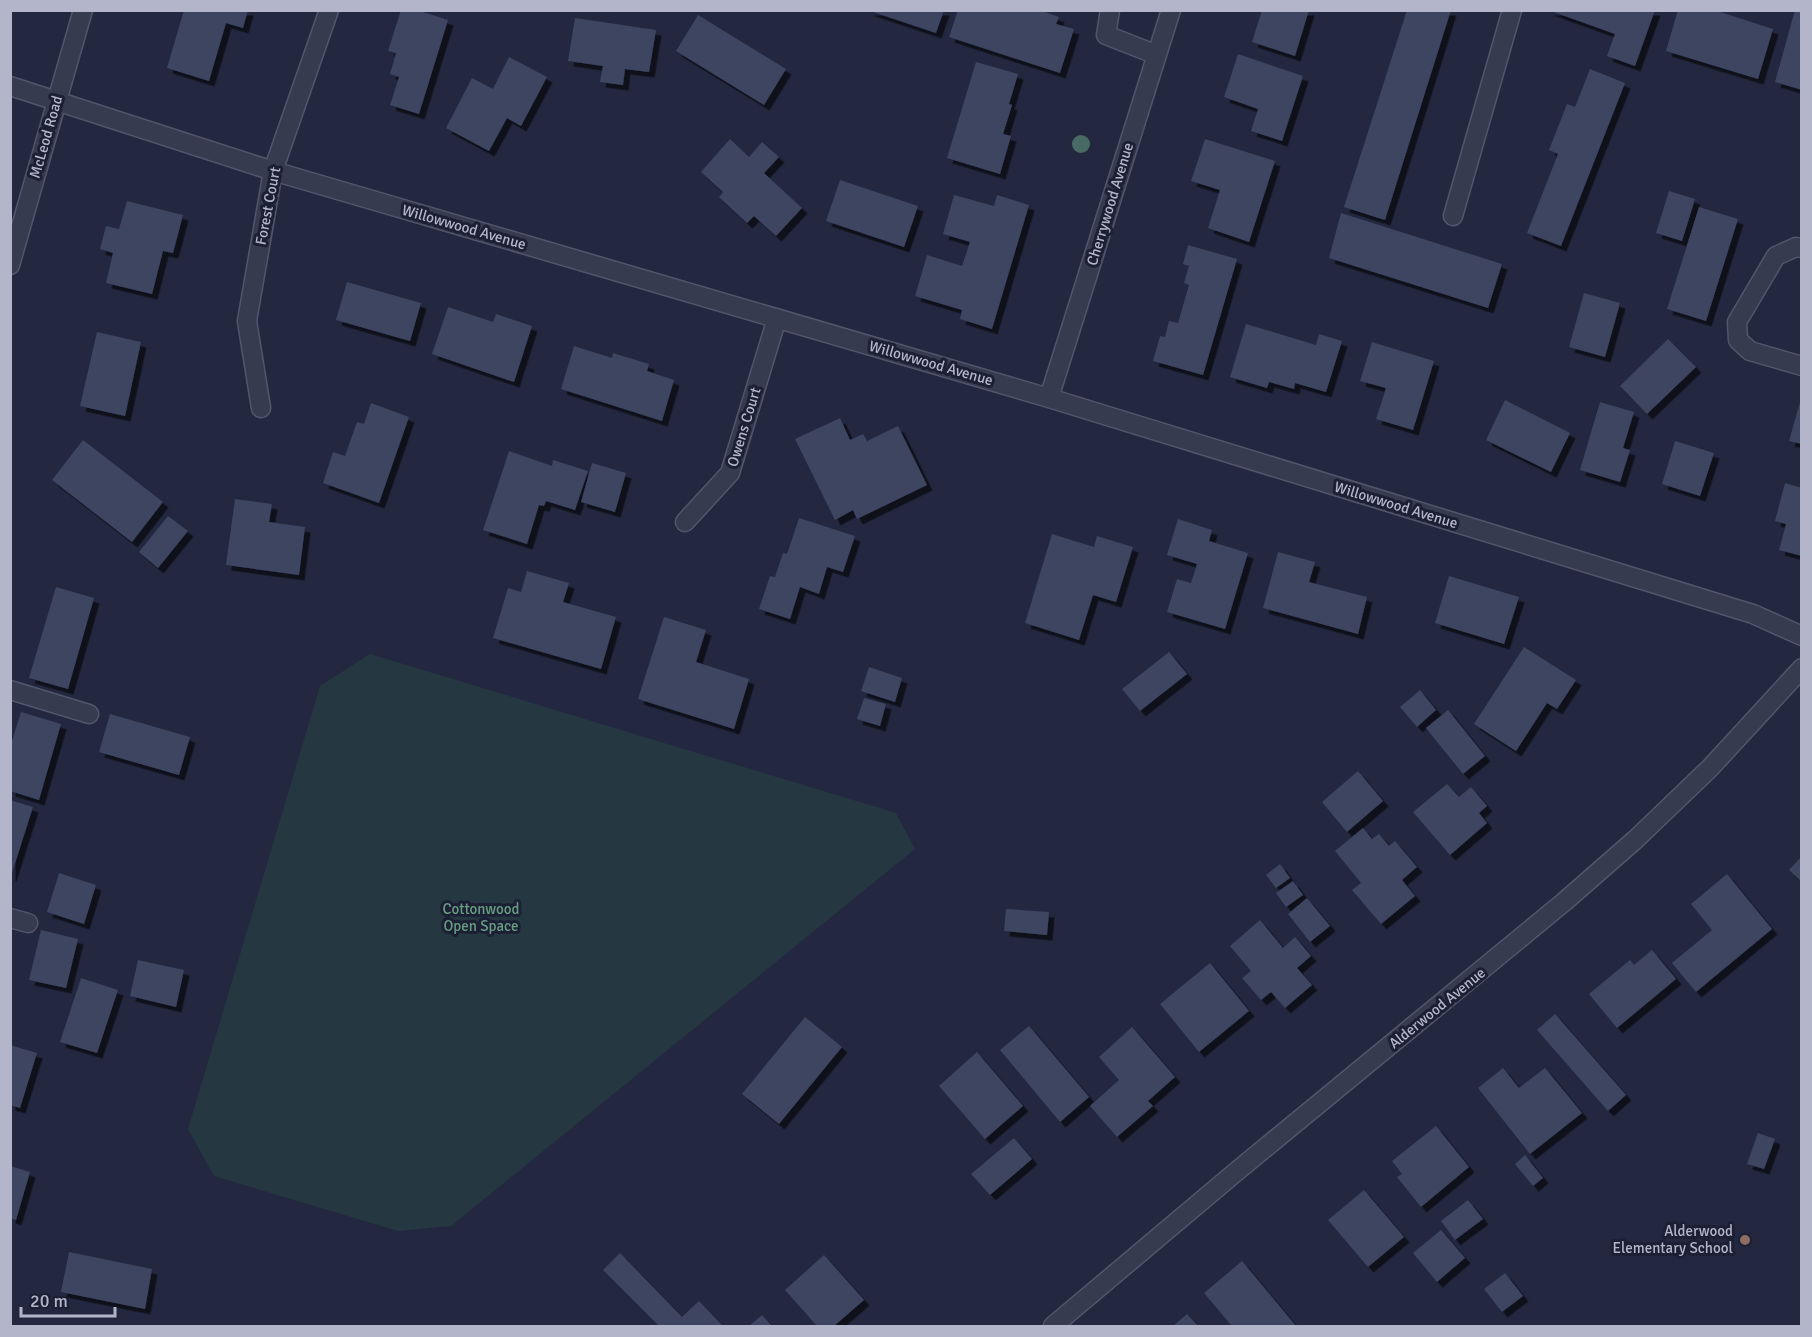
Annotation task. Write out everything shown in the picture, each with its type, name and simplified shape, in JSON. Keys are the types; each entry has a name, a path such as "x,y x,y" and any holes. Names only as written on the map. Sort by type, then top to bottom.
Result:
{"street":[{"name":"McLeod Road","path":"10,265 83,10"},
{"name":"Forest Court","path":"261,408 247,321 273,171 329,10"},
{"path":"1110,10 1106,35 1157,55"},
{"name":"Cherrywood Avenue","path":"1050,398 1171,10"},
{"path":"1453,216 1512,10"},
{"name":"Willowwood Avenue","path":"10,86 273,171 1050,398 1753,614 1802,636"},
{"path":"1802,248 1796,247 1776,256 1737,322 1738,340 1750,351 1802,366"},
{"name":"Owens Court","path":"684,522 730,473 777,318"},
{"name":"Alderwood Avenue","path":"1053,1326 1572,895 1710,768 1800,673"},
{"path":"10,690 89,714"}],"green space":[{"name":"Cottonwood Open Space","path":"370,654 896,813 915,849 451,1226 398,1231 214,1176 188,1129 320,686"}],"building":[{"path":"184,10 248,10 243,28 226,23 209,81 167,68"},
{"path":"401,10 417,10 448,20 419,114 390,105 399,77 390,74 396,53 388,51"},
{"path":"867,10 944,10 936,33"},
{"path":"958,10 1039,10 1059,17 1056,24 1074,29 1060,73 949,37"},
{"path":"1262,10 1309,10 1295,56 1252,42"},
{"path":"1407,10 1451,10 1385,220 1344,207"},
{"path":"1548,10 1655,10 1635,66 1607,56 1615,34"},
{"path":"1678,10 1714,10 1773,29 1758,79 1666,51"},
{"path":"1795,10 1802,11 1802,90 1775,82"},
{"path":"698,15 786,69 764,105 676,51"},
{"path":"575,18 656,30 649,72 625,69 623,85 600,82 603,66 568,61"},
{"path":"1238,54 1303,76 1282,141 1251,131 1258,109 1224,97"},
{"path":"509,57 547,77 521,126 507,118 489,151 446,128 472,78 493,89"},
{"path":"976,62 1018,74 1003,134 1011,136 1000,174 947,158"},
{"path":"1590,69 1625,83 1561,246 1527,233 1558,154 1549,150 1567,104 1575,107"},
{"path":"730,139 749,157 762,142 779,157 764,173 802,208 776,236 754,216 747,223 719,197 723,192 701,172"},
{"path":"1205,139 1275,161 1249,242 1208,228 1220,190 1191,181"},
{"path":"840,180 918,206 904,247 826,221"},
{"path":"1669,191 1695,199 1682,241 1656,233"},
{"path":"954,195 994,206 997,195 1029,205 992,329 960,319 962,310 915,296 927,255 962,266 970,242 943,234"},
{"path":"127,201 183,215 173,253 163,251 152,294 106,283 113,253 100,249 106,226 119,229"},
{"path":"1699,207 1738,219 1706,321 1667,309"},
{"path":"1341,213 1502,264 1488,308 1329,258"},
{"path":"1188,245 1237,259 1203,375 1153,361 1160,336 1165,337 1169,321 1178,323 1189,285 1184,283 1189,266 1183,264"},
{"path":"347,282 421,303 410,341 336,320"},
{"path":"1584,293 1620,303 1605,357 1569,347"},
{"path":"448,307 493,322 496,314 532,326 514,382 432,354"},
{"path":"1246,324 1316,345 1319,334 1342,341 1326,392 1295,383 1294,389 1269,382 1267,388 1230,377"},
{"path":"97,332 141,342 125,416 80,406"},
{"path":"1668,339 1696,367 1647,414 1620,386"},
{"path":"1372,342 1434,361 1413,430 1376,419 1386,388 1360,381"},
{"path":"574,346 612,358 613,353 649,364 647,371 674,380 662,421 561,389"},
{"path":"1802,395 1802,444 1789,441"},
{"path":"1505,400 1570,433 1551,472 1486,440"},
{"path":"1600,402 1634,412 1623,448 1630,450 1620,482 1580,470"},
{"path":"371,403 409,417 379,503 323,483 333,452 345,456 357,422 364,424"},
{"path":"840,418 850,440 863,434 867,441 898,426 927,485 857,519 853,510 835,520 795,439"},
{"path":"83,440 163,502 132,542 52,480"},
{"path":"1675,441 1714,453 1700,496 1662,484"},
{"path":"509,451 552,466 553,460 588,471 575,510 546,501 544,506 539,505 527,544 483,530"},
{"path":"592,463 626,473 615,512 581,502"},
{"path":"1785,483 1802,488 1802,556 1779,550 1786,524 1775,521"},
{"path":"235,499 272,504 269,522 305,527 299,575 226,565"},
{"path":"168,516 188,531 158,568 139,552"},
{"path":"799,518 855,536 843,572 827,567 819,594 800,587 790,619 759,609 770,576 775,577 783,553 787,554"},
{"path":"1178,519 1212,530 1209,541 1248,553 1225,629 1167,612 1177,579 1191,583 1197,564 1167,555"},
{"path":"1052,534 1094,547 1097,536 1133,547 1116,602 1093,595 1079,640 1025,623"},
{"path":"1278,552 1315,562 1309,582 1367,597 1358,634 1263,608"},
{"path":"527,571 569,583 563,602 616,617 601,669 493,638 508,588 521,592"},
{"path":"1449,576 1519,597 1504,644 1435,623"},
{"path":"56,587 94,598 68,689 29,678"},
{"path":"664,617 706,630 696,662 749,679 734,729 638,699"},
{"path":"1524,647 1576,680 1557,709 1547,703 1516,751 1474,724"},
{"path":"1169,652 1187,674 1140,711 1122,689"},
{"path":"869,667 902,678 895,702 861,691"},
{"path":"1420,690 1436,710 1417,727 1400,707"},
{"path":"864,698 886,704 880,726 857,719"},
{"path":"1448,710 1485,756 1463,774 1426,728"},
{"path":"21,712 61,724 39,800 10,791 10,747"},
{"path":"110,714 190,737 179,775 99,752"},
{"path":"1358,771 1383,801 1347,832 1322,802"},
{"path":"1447,784 1459,797 1471,787 1487,806 1479,813 1487,823 1450,855 1413,812"},
{"path":"10,800 33,807 11,876 10,876"},
{"path":"1363,828 1372,839 1379,834 1389,846 1395,841 1417,867 1402,880 1415,896 1381,924 1352,890 1361,883 1335,851"},
{"path":"1802,856 1802,882 1789,870"},
{"path":"1280,864 1290,878 1276,888 1266,875"},
{"path":"59,873 96,885 84,924 47,912"},
{"path":"1727,874 1772,929 1696,992 1672,963 1712,930 1691,904"},
{"path":"1293,881 1303,895 1286,907 1276,893"},
{"path":"1307,898 1330,926 1310,942 1288,914"},
{"path":"1006,909 1049,912 1047,935 1004,931"},
{"path":"1260,920 1283,948 1295,937 1311,956 1297,968 1312,985 1285,1008 1271,992 1261,1000 1242,978 1251,971 1230,946"},
{"path":"41,930 78,939 66,988 29,980"},
{"path":"1652,950 1676,979 1617,1028 1589,994 1630,960 1634,965"},
{"path":"138,960 184,970 176,1007 130,996"},
{"path":"1210,963 1249,1011 1199,1052 1160,1004"},
{"path":"81,978 118,990 97,1053 60,1042"},
{"path":"1555,1014 1626,1095 1608,1111 1537,1030"},
{"path":"805,1017 842,1047 779,1124 742,1094"},
{"path":"1029,1026 1089,1097 1060,1122 1000,1050"},
{"path":"1132,1027 1175,1077 1148,1101 1153,1106 1117,1137 1090,1106 1119,1080 1099,1057"},
{"path":"10,1045 37,1053 20,1108 10,1105"},
{"path":"977,1052 1023,1106 985,1139 939,1086"},
{"path":"1503,1068 1519,1088 1545,1068 1582,1113 1530,1154 1478,1088"},
{"path":"1436,1126 1469,1167 1421,1207 1397,1177 1402,1174 1392,1161"},
{"path":"1758,1133 1775,1139 1764,1169 1747,1164"},
{"path":"1014,1138 1032,1159 990,1195 971,1174"},
{"path":"1525,1155 1543,1178 1533,1186 1515,1164"},
{"path":"10,1166 30,1172 16,1220 10,1218"},
{"path":"1364,1190 1404,1237 1368,1267 1328,1220"},
{"path":"1468,1200 1483,1219 1455,1240 1441,1221"},
{"path":"1441,1230 1465,1258 1437,1282 1413,1253"},
{"path":"69,1252 152,1269 145,1309 61,1292"},
{"path":"620,1253 682,1317 699,1301 723,1326 659,1326 603,1270"},
{"path":"824,1255 864,1300 834,1326 817,1326 785,1290"},
{"path":"1242,1261 1296,1326 1232,1326 1204,1293"},
{"path":"1505,1273 1523,1296 1502,1312 1484,1289"},
{"path":"1187,1314 1198,1326 1173,1326"},
{"path":"762,1315 772,1326 749,1326"}],"place":[{"name":"Alderwood Elementary School","path":"1745,1240"}]}
